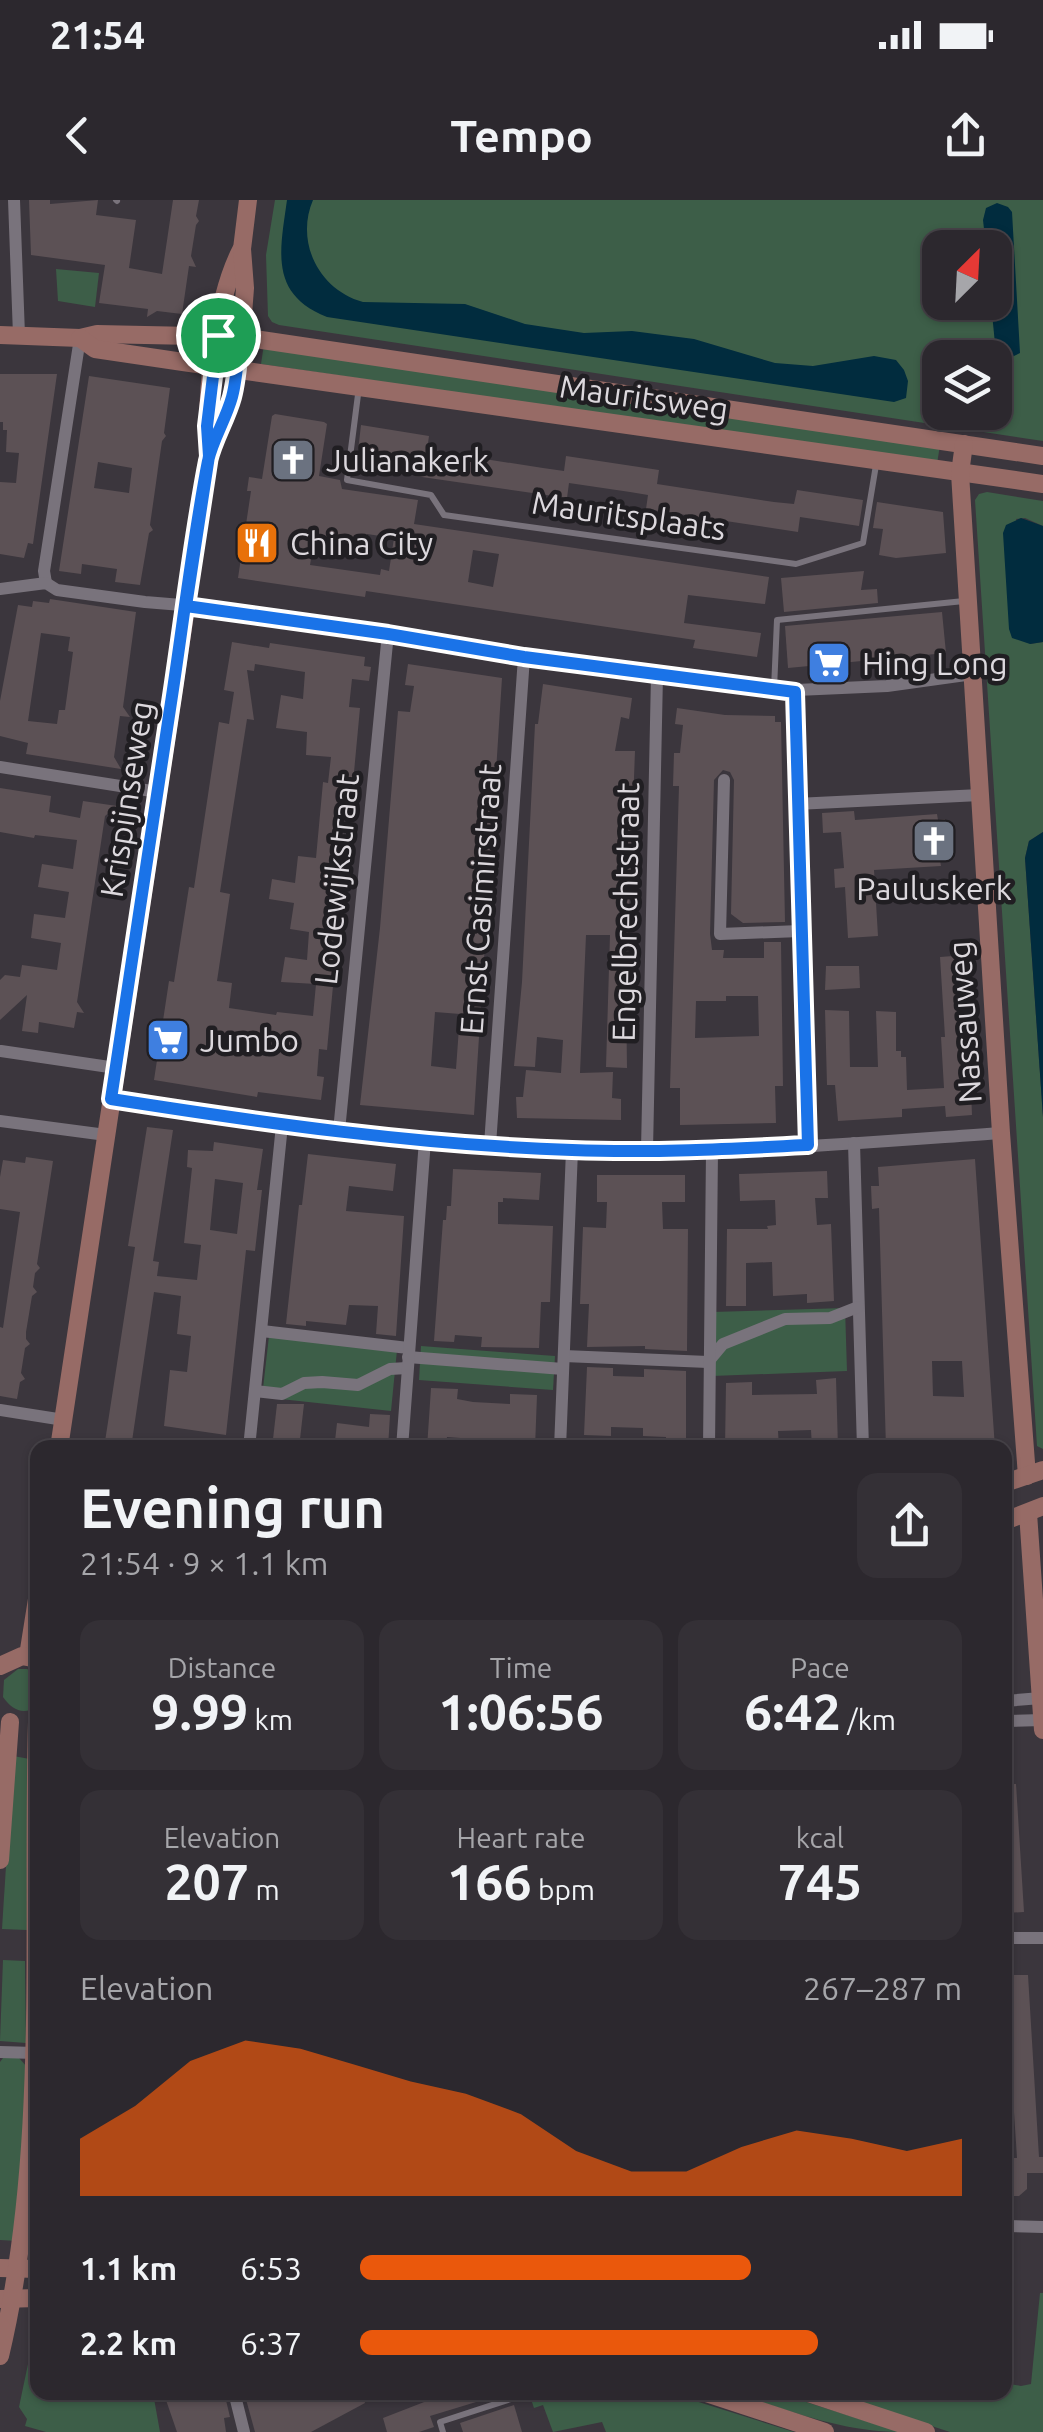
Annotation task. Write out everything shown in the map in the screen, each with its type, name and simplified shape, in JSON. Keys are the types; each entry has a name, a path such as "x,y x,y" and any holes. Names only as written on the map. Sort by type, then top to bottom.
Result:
{"street":[{"path":"14,200 10,335 80,338 44,571 46,583"},
{"name":"Krispijnseweg","path":"209,456 231,400 236,369 245,288 242,249 248,200"},
{"name":"Krispijnseweg","path":"60,1440 209,456 207,426 218,335 228,280 242,249"},
{"name":"Mauritsweg","path":"80,338 97,334 240,337 1043,456"},
{"name":"Mauritsweg","path":"80,338 95,348 1043,484"},
{"name":"Nassauweg","path":"964,444 960,473 1001,1133 1035,1473"},
{"path":"0,588 46,583 57,590 774,691 887,686 973,674"},
{"name":"Lodewijkstraat","path":"339,1130 388,634"},
{"name":"Ernst Casimirstraat","path":"490,1145 524,657"},
{"name":"Engelbrechtstraat","path":"647,1150 657,675"},
{"path":"795,692 808,1145"},
{"path":"0,767 158,792"},
{"path":"724,780 720,934 800,931"},
{"path":"796,804 980,795"},
{"path":"0,1052 116,1068"},
{"path":"111,1099 282,1125 572,1150 712,1150 1001,1133"},
{"path":"0,1121 106,1135"},
{"path":"249,1440 282,1125"},
{"path":"403,1440 425,1140"},
{"path":"854,1143 863,1440"},
{"path":"560,1440 572,1150"},
{"path":"709,1440 712,1150"},
{"path":"708,1362 723,1344 785,1319 830,1318 858,1307"},
{"path":"262,1330 408,1358 708,1362"},
{"path":"255,1391 282,1394 304,1383 358,1385 408,1358"},
{"path":"0,1410 64,1420"},
{"path":"1035,1510 1043,1730"},
{"path":"0,1666 10,1659 30,1657"},
{"path":"1012,1700 1041,1698"},
{"path":"0,1860 5,1718 30,1723"},
{"path":"1012,1720 1042,1720"},
{"path":"1012,1938 1043,1938"},
{"path":"0,2052 30,2054"},
{"path":"0,2356 9,2268 30,2187"},
{"path":"24,2207 30,2214"},
{"path":"1012,2226 1043,2226"},
{"path":"236,2400 244,2432"},
{"path":"727,2400 825,2432"},
{"path":"830,2400 926,2432"}],"lane":[{"name":"Mauritsplaats","path":"359,386 347,480 431,495 444,515 796,564 863,543 876,460"},
{"path":"774,691 777,620 968,601"},
{"path":"443,2432 440,2422 512,2400"}],"green space":[{"path":"275,200 1043,200 1043,441 971,430 1012,430 1012,340 922,340 922,423 279,325 268,316 266,255"},
{"path":"56,269 99,273 95,307 58,301"},
{"path":"264,344 940,445 937,464 261,364"},
{"path":"987,492 1043,501 1043,526 1025,518 1016,519 1030,644 1043,642 1043,832 1029,841 1025,858 1043,1117 1043,1449 1037,1446 975,500"},
{"path":"845,1308 847,1371 712,1376 712,1312"},
{"path":"269,1336 397,1350 391,1411 262,1397"},
{"path":"421,1346 555,1356 553,1390 419,1380"},
{"path":"18,1669 30,1670 30,1710 10,1705 3,1697 4,1680"},
{"path":"13,1756 30,1759 27,1930 2,1929"},
{"path":"3,1960 25,1961 26,2043 0,2041"},
{"path":"3,2058 19,2058 27,2067 17,2241 0,2240"},
{"path":"1043,2293 1043,2432 950,2432 852,2400 1012,2400 1012,2384 1031,2384"},
{"path":"30,2355 30,2400 154,2400 160,2432 46,2432 25,2426 27,2419 19,2407"},
{"path":"531,2400 692,2400 794,2432 606,2432 602,2422 553,2432 543,2405 534,2408"},
{"path":"754,2400 800,2400 900,2432 836,2424"}],"water":[{"path":"287,200 313,200 307,232 315,262 334,287 363,302 465,304 525,324 584,333 632,331 694,339 775,363 813,366 874,356 896,360 904,370 908,381 906,398 894,402 327,317 295,296 287,283 281,253"},
{"path":"997,203 1012,212 1020,353 1012,357 1012,340 995,340 993,320 1012,320 1012,230 984,230 986,208"},
{"path":"1021,518 1043,526 1043,642 1030,644 1012,638 1009,629 1003,533 1006,525"},
{"path":"1043,832 1043,1117 1025,858 1029,841"}],"building":[{"path":"29,200 50,200 50,204 98,200 96,215 136,220 129,268 162,274 173,200 199,200 191,256 196,267 189,266 182,314 157,311 147,317 148,309 99,303 105,265 31,255"},
{"path":"0,374 57,374 33,544 28,543 24,558 0,554 0,482 16,483 19,453 6,452 7,430 3,430 0,422"},
{"path":"89,376 170,388 150,525 153,530 149,533 140,585 115,582 117,569 82,564 81,574 59,571","holes":["98,462 132,468 129,493 94,488"]},
{"path":"272,416 327,424 319,476 340,480 342,489 418,500 414,524 769,577 765,604 688,595 684,623 761,633 757,657 693,648 695,640 366,591 365,597 238,578 251,491 247,491 249,477 262,479","holes":["367,534 394,538 389,571 381,569 380,575 310,565 315,536 365,544","473,550 499,554 493,587 468,582"]},
{"path":"361,425 429,436 427,450 543,468 564,471 566,456 659,470 657,484 774,502 794,504 797,490 863,500 859,526 800,517 798,532 646,509 648,495 569,483 567,498 415,476 418,460 358,451"},
{"path":"877,502 943,512 946,553 896,558 879,555 883,529 873,528"},
{"path":"864,571 861,590 877,589 878,603 784,612 781,578"},
{"path":"50,599 136,612 123,707 130,717 120,716 114,757 121,769 26,754 28,743 0,736 0,701 18,605 32,607 33,601 49,603","holes":["41,633 70,637 68,651 73,652 65,710 59,710 57,724 28,721"]},
{"path":"942,612 946,653 788,668 785,626"},
{"path":"232,642 269,648 270,643 365,657 364,666 371,667 369,681 352,679 349,707 360,708 351,804 346,804 327,1050 319,1049 317,1076 324,1077 321,1100 258,1092 257,1097 154,1080 169,981 174,982 189,887 194,888 219,722 229,724 234,692 224,690","holes":["255,664 305,672 303,699 281,695 276,728 307,732 306,755 331,757 328,783 323,782 316,858 298,856 295,883 272,879 269,899 294,903 290,929 309,932 307,960 285,957 281,982 316,984 313,1016 229,1008 232,983 217,981 230,894 220,892 247,719 254,720 247,670 254,671"]},
{"path":"408,664 502,678 474,1115 360,1105 398,711 410,712 414,686 405,685","holes":["435,1012 460,1014 456,1069 431,1066"]},
{"path":"543,684 632,698 629,719 621,717 615,751 635,751 627,1068 606,1067 610,935 586,935 580,1073 613,1072 612,1098 621,1099 621,1120 517,1118 516,1097 523,1097 526,1070 561,1073 563,1040 537,1037 535,1067 514,1066 535,724"},
{"path":"677,708 725,715 775,716 775,722 781,722 785,922 743,923 731,914 734,780 730,772 723,770 714,780 710,934 712,950 724,950 723,958 764,958 764,942 781,942 783,1086 775,1086 776,1123 680,1125 680,1088 670,1088 679,786 673,786 674,753 680,753 683,725 675,724","holes":["758,996 759,1036 695,1038 696,1001"]},
{"path":"0,788 51,796 49,812 80,818 83,801 117,806 105,816 77,1002 84,1013 77,1012 74,1028 39,1022 38,1033 22,1031 27,995 0,1020 0,980 5,975 20,977 22,965 57,970 61,943 31,938 34,914 65,918 69,892 38,887 42,864 73,869 77,840 0,832"},
{"path":"854,811 855,820 937,814 938,820 945,819 948,859 940,860 941,866 874,870 878,936 848,938 845,887 835,888 834,869 844,868 841,832 823,833 822,813"},
{"path":"966,955 972,1115 946,1117 945,1106 902,1109 902,1117 838,1121 835,1085 827,1085 825,1010 849,1011 850,1067 878,1067 876,1011 896,1012 896,1051 906,1057 907,1090 944,1088 940,957"},
{"path":"826,966 859,966 860,988 825,990"},
{"path":"147,1127 173,1130 153,1261 159,1262 157,1276 197,1280 201,1245 184,1243 192,1168 187,1167 188,1150 213,1151 214,1142 263,1149 255,1251 246,1250 226,1435 164,1426 170,1370 187,1372 191,1336 177,1334 181,1296 154,1292 132,1440 105,1440 135,1247 128,1246","holes":["215,1179 243,1183 237,1234 210,1230"]},
{"path":"308,1154 396,1164 393,1191 349,1186 346,1211 404,1216 396,1336 376,1334 378,1306 349,1305 346,1325 306,1321 306,1326 286,1324"},
{"path":"26,1157 53,1161 37,1264 40,1268 33,1287 37,1292 32,1296 26,1332 30,1344 25,1348 21,1373 25,1379 20,1382 17,1399 0,1396 0,1327 3,1328 20,1212 0,1209 0,1177 3,1160 25,1163"},
{"path":"975,1159 994,1440 886,1440 879,1208 872,1209 871,1186 879,1186 878,1167","holes":["932,1361 962,1361 964,1397 933,1396"]},
{"path":"453,1169 541,1173 539,1200 503,1198 503,1202 498,1202 498,1224 553,1226 550,1302 541,1302 539,1348 481,1347 482,1337 455,1335 454,1342 434,1341 443,1220 447,1206 451,1206"},
{"path":"827,1171 828,1198 815,1198 817,1225 831,1224 834,1301 807,1303 807,1294 773,1296 772,1262 746,1263 746,1306 726,1306 727,1229 768,1229 767,1226 776,1225 775,1200 740,1201 739,1174"},
{"path":"597,1175 685,1175 685,1202 662,1202 663,1229 688,1229 687,1351 645,1346 587,1347 589,1304 580,1304 583,1227 606,1228 607,1202 597,1202"},
{"path":"587,1367 613,1368 613,1376 644,1377 644,1369 686,1371 686,1440 643,1436 643,1428 611,1427 611,1436 584,1435"},
{"path":"836,1378 838,1440 812,1440 811,1430 778,1431 779,1440 725,1440 726,1383 752,1382 752,1395 817,1394 816,1380"},
{"path":"431,1388 458,1389 457,1399 473,1402 510,1404 510,1394 537,1395 535,1440 428,1440"},
{"path":"277,1404 304,1404 300,1440 273,1440"},
{"path":"370,1414 390,1415 388,1440 335,1440 337,1423 369,1427"},
{"path":"1012,1784 1016,1784 1024,1912 1012,1913"},
{"path":"1012,1975 1028,1975 1043,2173 1027,2173 1027,2189 1012,2196 1012,2158 1017,2158"},
{"path":"166,2400 226,2400 230,2417 224,2418 226,2432 177,2432"},
{"path":"246,2400 364,2400 311,2432 255,2432"},
{"path":"429,2400 483,2400 430,2416 434,2427 419,2432 387,2432 383,2418"},
{"path":"514,2405 522,2432 463,2432 460,2423"}],"place":[{"name":"Julianakerk","path":"293,460"},
{"name":"China City","path":"257,543"},
{"name":"Hing Long","path":"829,663"},
{"name":"Pauluskerk","path":"934,841"},
{"name":"Jumbo","path":"168,1040"}],"route":[{"path":"218,335 207,426 209,456 186,606 524,657 795,692 808,1145 712,1150 572,1150 490,1145 282,1125 111,1099 186,606 198,531 209,456 231,400 236,369 240,337 218,335"}]}
